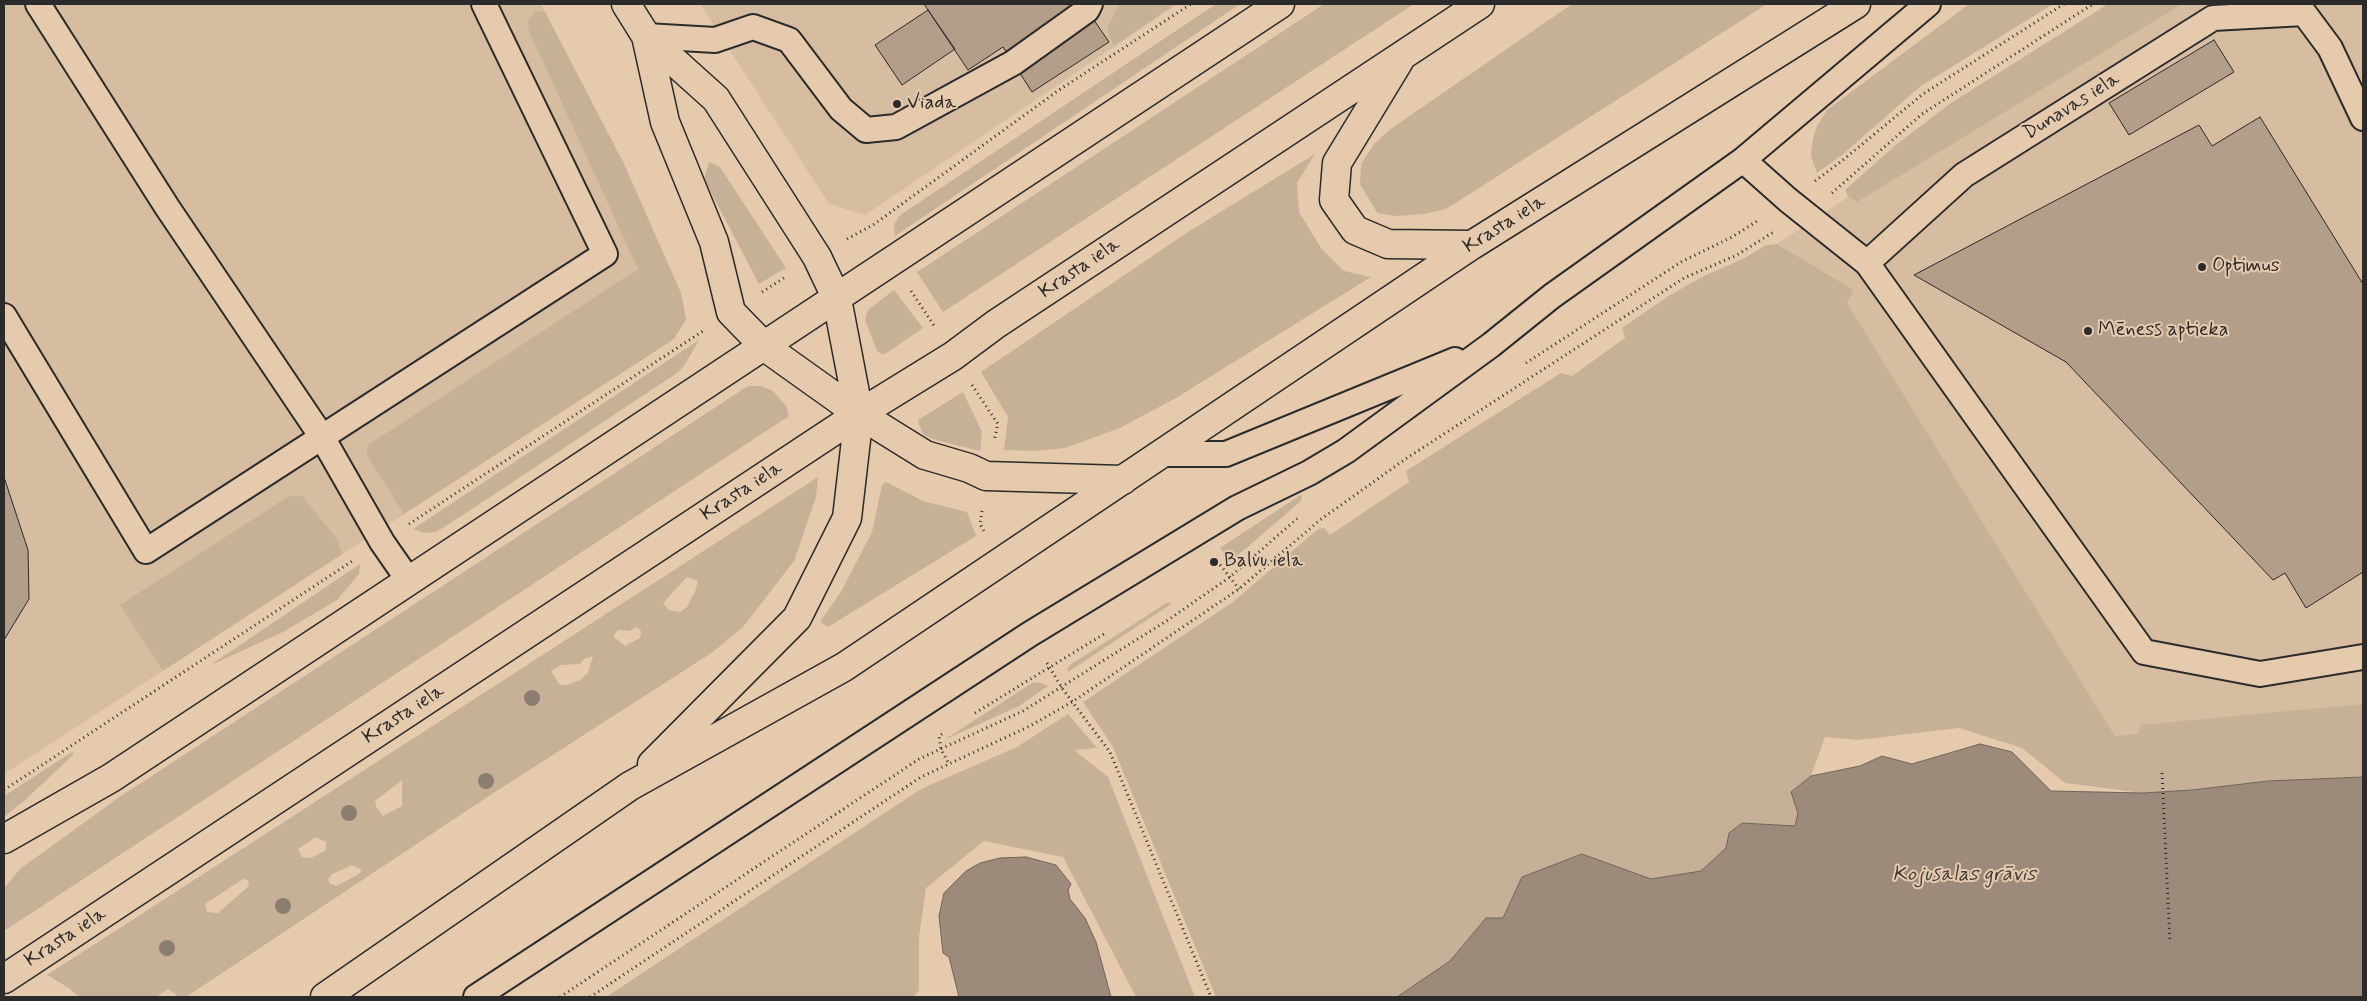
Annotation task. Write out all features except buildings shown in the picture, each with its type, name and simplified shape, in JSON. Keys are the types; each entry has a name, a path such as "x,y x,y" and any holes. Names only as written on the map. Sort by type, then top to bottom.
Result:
{"main road":[{"path":"626,4 646,36 716,99 817,257 837,299 859,414 847,518 797,618 630,786"},
{"path":"8,841 111,778 765,347 1280,4"},
{"name":"Krasta iela","path":"4,979 859,414 953,356 996,324 1480,4"},
{"name":"Krasta iela","path":"325,997 630,786 844,667 1472,245 1856,4"},
{"path":"646,36 665,122 714,242 731,312 765,347 859,414 925,455 969,468 986,476 1123,480"},
{"path":"1404,53 1337,163 1334,200 1355,230 1388,244 1472,245"}],"lane":[{"path":"38,4 167,207 322,438 382,542 409,581"},
{"path":"4,316 146,551 322,438 605,254 486,4"},
{"path":"646,36 714,40 753,27 789,40 841,109 866,130 896,127 1013,63 1087,10 1090,4"},
{"path":"476,997 1030,634 1237,508 1308,473 1346,450 1491,345 1552,296 1743,160 1928,4"},
{"name":"Dunavas iela","path":"1868,263 1964,175 2213,18 2304,13 2330,48 2363,118"},
{"path":"1743,160 1868,263 2144,652 2260,674 2363,657"},
{"path":"1159,454 1226,454 1491,345"}],"path":[{"path":"4,790 731,312 817,257 873,225 1059,90 1191,4"},
{"path":"590,997 921,777 948,762 1030,726 1072,702 1239,589 1320,520 1407,458 1684,278 1737,255 1804,212 1843,186 1922,114 2093,4"},
{"path":"1217,561 1239,589"},
{"path":"970,716 1104,634"},
{"path":"1049,667 1072,702 1110,752 1211,997"},
{"path":"947,731 939,736 941,749 948,762"},
{"path":"2162,773 2170,944"}],"shaded area":[{"path":"4,4 541,4 624,164 681,293 686,319 674,339 4,774"},
{"name":"Viada","path":"700,4 1178,4 865,215 829,204"},
{"path":"1119,4 1175,4 1114,46 1107,29"},
{"path":"1216,4 1240,4 895,236 894,225 899,216"},
{"path":"1324,4 1414,4 943,312 917,272"},
{"path":"1572,4 1767,4 1446,209 1424,214 1396,216 1377,213 1360,184 1361,164 1374,144 1392,128"},
{"path":"1969,4 2053,4 1921,86 1842,155 1817,173 1811,156 1813,139 1817,126 1827,110"},
{"path":"2108,4 2182,4 1857,202 1848,196 1845,190 1897,144 1951,103"},
{"path":"2139,4 2363,4 2363,709 2140,725 2139,733 2115,736 1847,303 1854,290 1777,244"},
{"path":"535,11 545,12 624,164 681,293 686,319 674,339 404,514 367,455 368,445 638,269 529,31 528,21"},
{"path":"1315,154 1297,183 1299,212 1321,248 1344,271 1371,277 1176,398 1120,428 1065,448 1035,451 1004,450 1008,417 981,372 1191,230"},
{"path":"709,162 720,167 786,268 759,284 704,179"},
{"path":"1777,244 1854,290 1847,303 2115,736 2139,733 2140,725 2363,704 2363,777 2268,781 2192,790 2143,793 2065,783 2022,748 1959,728 1858,740 1825,737 1811,776 1791,792 1798,813 1795,826 1741,823 1729,833 1726,848 1701,871 1651,879 1582,854 1522,877 1503,919 1486,918 1450,961 1397,997 1216,997 1113,747 1083,702 1233,602 1318,529 1324,528 1330,535 1409,482 1406,471 1561,373 1572,376 1625,338 1622,328 1670,295 1704,276 1743,259 1766,245"},
{"path":"894,290 923,328 885,354 882,354 877,351 865,320 868,310"},
{"path":"699,340 684,366 677,373 460,517 436,532 424,533 413,529"},
{"path":"748,386 761,386 773,391 786,406 789,416 4,931 4,888 20,869 118,798"},
{"path":"963,392 982,432 980,451 936,440 924,435 919,425 918,420"},
{"path":"818,477 816,497 794,561 743,627 713,652 489,796 186,997 176,997 177,995 168,989 156,997 79,997 69,988 47,975","holes":["687,577 698,581 695,592 687,607 680,612 669,610 663,603","637,627 641,631 640,638 625,646 613,636 618,630 630,631","593,656 588,673 580,680 567,685 560,685 551,671 561,665 580,664 584,659","402,780 402,806 383,816 377,809 375,801","316,837 326,842 326,850 311,858 302,857 298,849","352,865 362,870 357,875 337,886 330,884 328,879 332,874","243,879 248,880 249,886 218,913 207,912 205,904"]},
{"path":"886,482 923,501 967,512 976,536 828,627 820,622 842,590 872,532 882,485"},
{"path":"1302,494 1301,501 1230,562 1220,548"},
{"path":"289,496 302,496 338,540 342,554 163,671 120,605"},
{"path":"360,564 359,574 337,600 283,632 209,666"},
{"path":"1168,602 1171,604 1068,672 1067,669 1070,665"},
{"path":"1039,682 1048,686 1019,706 944,740 1032,683"},
{"path":"1068,714 1097,748 1074,750 1108,777 1195,997 1136,997 1063,857 984,841 926,888 919,937 919,990 914,997 606,997 921,789 1017,747"},
{"path":"72,752 74,754 4,817 4,796"}],"water":[{"name":"Kojusalas grāvis","path":"1980,744 2012,752 2051,791 2143,793 2192,790 2268,781 2363,777 2363,997 1397,997 1450,961 1486,918 1503,918 1522,877 1582,854 1651,879 1701,871 1726,848 1729,833 1742,823 1795,826 1798,813 1791,792 1811,776 1860,766 1882,756 1912,764"},
{"path":"1026,857 1056,865 1071,884 1068,890 1070,899 1085,918 1096,942 1111,997 959,997 949,957 943,953 939,916 944,893 966,871 980,863 1000,858"}],"place":[{"name":"Viada","path":"897,104"},
{"name":"Optimus","path":"2202,267"},
{"name":"Mēness aptieka","path":"2088,331"},
{"name":"Balvu iela","path":"1214,562"}]}
